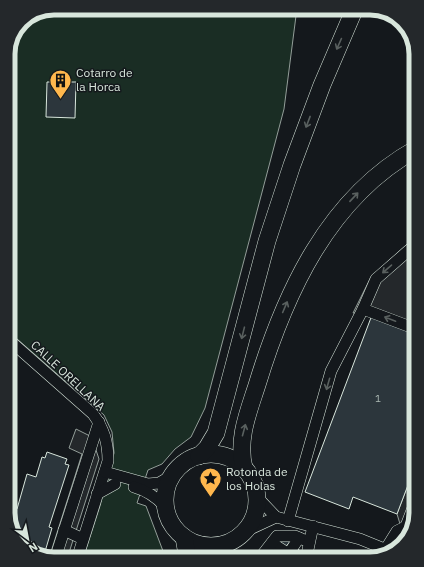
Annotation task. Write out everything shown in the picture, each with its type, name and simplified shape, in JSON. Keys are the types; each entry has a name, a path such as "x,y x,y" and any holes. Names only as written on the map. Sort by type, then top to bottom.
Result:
{"highway":[{"path":"199,456 213,440 219,426 267,241 292,164 322,85 352,15"},
{"path":"244,468 241,449 243,430 271,342 288,300 304,268 326,232 351,200 375,177 409,154"},
{"path":"214,552 220,546 235,540 246,531 256,513 258,498 251,477 244,468 235,461 215,454 199,456 184,463 173,475 167,489 166,508 172,525 184,537 202,546 220,546"},
{"path":"184,537 187,552"}],"street":[{"path":"288,521 332,371 363,309 376,279 409,250"},
{"path":"363,309 409,326"},
{"name":"CALLE ORELLANA","path":"15,344 93,414 99,422 108,445 108,461 79,552"},
{"path":"57,552 99,422"},
{"path":"108,461 118,474 128,479"},
{"path":"104,475 148,484 159,483 173,475"},
{"path":"104,475 115,484 146,490 159,500 166,508"},
{"path":"98,494 115,484"},
{"path":"258,498 276,517 360,539 382,550"},
{"path":"246,531 276,517"},
{"path":"291,552 304,540 313,526"},
{"path":"389,546 397,531 407,527"},
{"path":"64,530 83,539"},
{"path":"265,552 277,536 295,536 304,540 309,550 308,552"},
{"path":"272,543 282,552"}],"green space":[{"path":"54,15 296,15 284,109 205,408 191,437 175,449 162,464 148,470 137,503 146,506 163,552 85,552 100,506 114,453 112,432 104,415 15,337 15,52 18,39 27,27 39,18"}],"shaded area":[{"path":"409,242 409,329 372,315 353,313 371,277"},
{"path":"76,429 90,436 99,459 69,552 51,552 82,454 69,448"},
{"path":"409,482 409,518 403,534 397,514"}],"building":[{"name":"Cotarro de la Horca","path":"47,82 76,82 75,118 46,117"},
{"path":"372,315 409,329 409,482 397,514 353,497 349,509 305,492"},
{"path":"47,452 67,459 65,464 69,465 49,527 52,528 45,551 35,547 25,539 19,530 15,518 15,510 17,509 27,474 36,477 42,457 45,458"},
{"path":"282,534 291,540 282,552 270,552"},
{"path":"296,548 302,552 293,552"}],"place":[{"name":"Cotarro de la Horca","path":"61,100"},
{"name":"Rotonda de los Holas","path":"210,498"}]}
